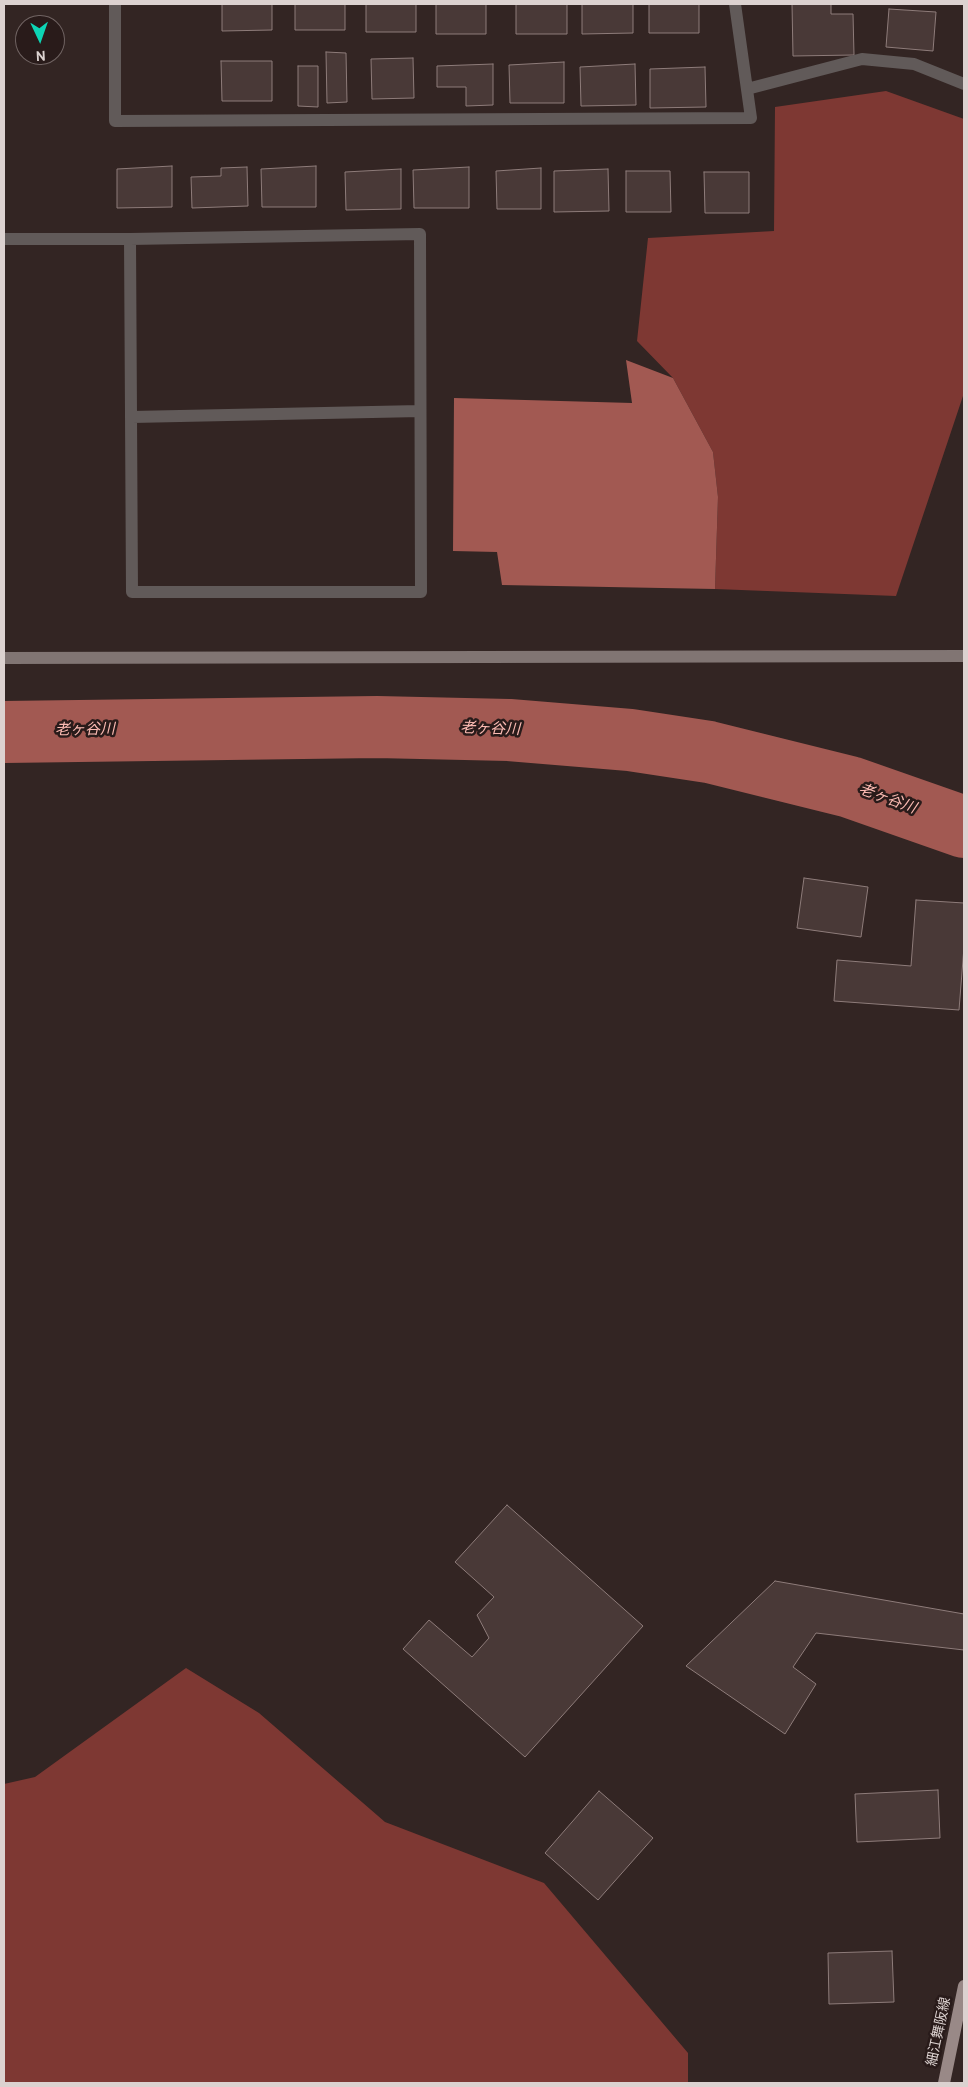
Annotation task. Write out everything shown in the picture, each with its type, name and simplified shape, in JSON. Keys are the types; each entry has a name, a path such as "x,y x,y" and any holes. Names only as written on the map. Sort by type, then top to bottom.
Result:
{"main road":[{"name":"細江舞阪線","path":"944,2083 964,1986"}],"street":[{"path":"115,4 116,121 751,118 735,4"},
{"path":"747,89 862,59 914,64 964,84"},
{"path":"4,239 130,240 420,234 421,592 132,592 130,240"},
{"path":"132,417 420,411"},
{"path":"4,658 964,656"}],"shaded area":[{"path":"886,91 964,119 964,393 896,596 715,589 718,497 713,452 673,378 637,341 648,238 774,231 775,107"},
{"path":"626,360 673,378 713,452 718,497 715,589 502,585 497,552 453,551 454,398 632,403"},
{"path":"186,1668 259,1713 385,1822 544,1883 688,2053 688,2083 4,2083 4,1784 35,1777"}],"building":[{"path":"222,4 272,4 272,30 222,31"},
{"path":"295,4 345,4 345,30 295,30"},
{"path":"366,4 416,4 416,32 366,32"},
{"path":"436,4 486,4 486,34 436,34"},
{"path":"516,4 567,4 567,34 516,34"},
{"path":"582,4 633,4 633,33 582,34"},
{"path":"649,4 699,4 699,33 649,33"},
{"path":"792,4 831,4 831,14 853,14 854,55 793,56"},
{"path":"889,9 936,12 933,51 886,47"},
{"path":"326,52 346,53 347,102 327,103"},
{"path":"413,58 414,98 372,99 371,59"},
{"path":"221,61 272,61 272,101 222,101"},
{"path":"564,62 564,103 510,103 509,65"},
{"path":"493,64 493,105 466,106 466,87 437,87 437,66"},
{"path":"635,64 636,105 581,106 580,67"},
{"path":"298,66 318,66 318,107 298,106"},
{"path":"705,67 706,107 650,108 650,69"},
{"path":"172,166 172,207 117,208 117,169"},
{"path":"316,166 316,207 262,207 261,169"},
{"path":"247,167 248,206 192,208 191,177 221,176 221,168"},
{"path":"469,167 469,208 414,208 413,170"},
{"path":"541,168 541,209 497,209 496,171"},
{"path":"401,169 401,209 346,210 345,172"},
{"path":"608,169 609,211 554,212 554,171"},
{"path":"626,171 670,171 671,212 626,212"},
{"path":"704,172 749,172 749,213 705,213"},
{"path":"804,878 868,887 861,937 797,928"},
{"path":"916,900 964,903 964,947 959,1010 834,1001 837,960 911,966"},
{"path":"507,1505 643,1626 525,1757 403,1649 429,1620 472,1657 489,1638 477,1615 494,1597 455,1562"},
{"path":"775,1581 964,1614 964,1650 816,1633 793,1667 816,1684 785,1734 686,1666"},
{"path":"938,1790 940,1838 857,1842 855,1794"},
{"path":"599,1791 653,1838 598,1900 545,1853"},
{"path":"892,1951 894,2002 829,2004 828,1953"}],"waterway":[{"name":"老ヶ谷川","path":"4,732 377,727 509,730 630,740 709,752 850,787 964,827"}]}
